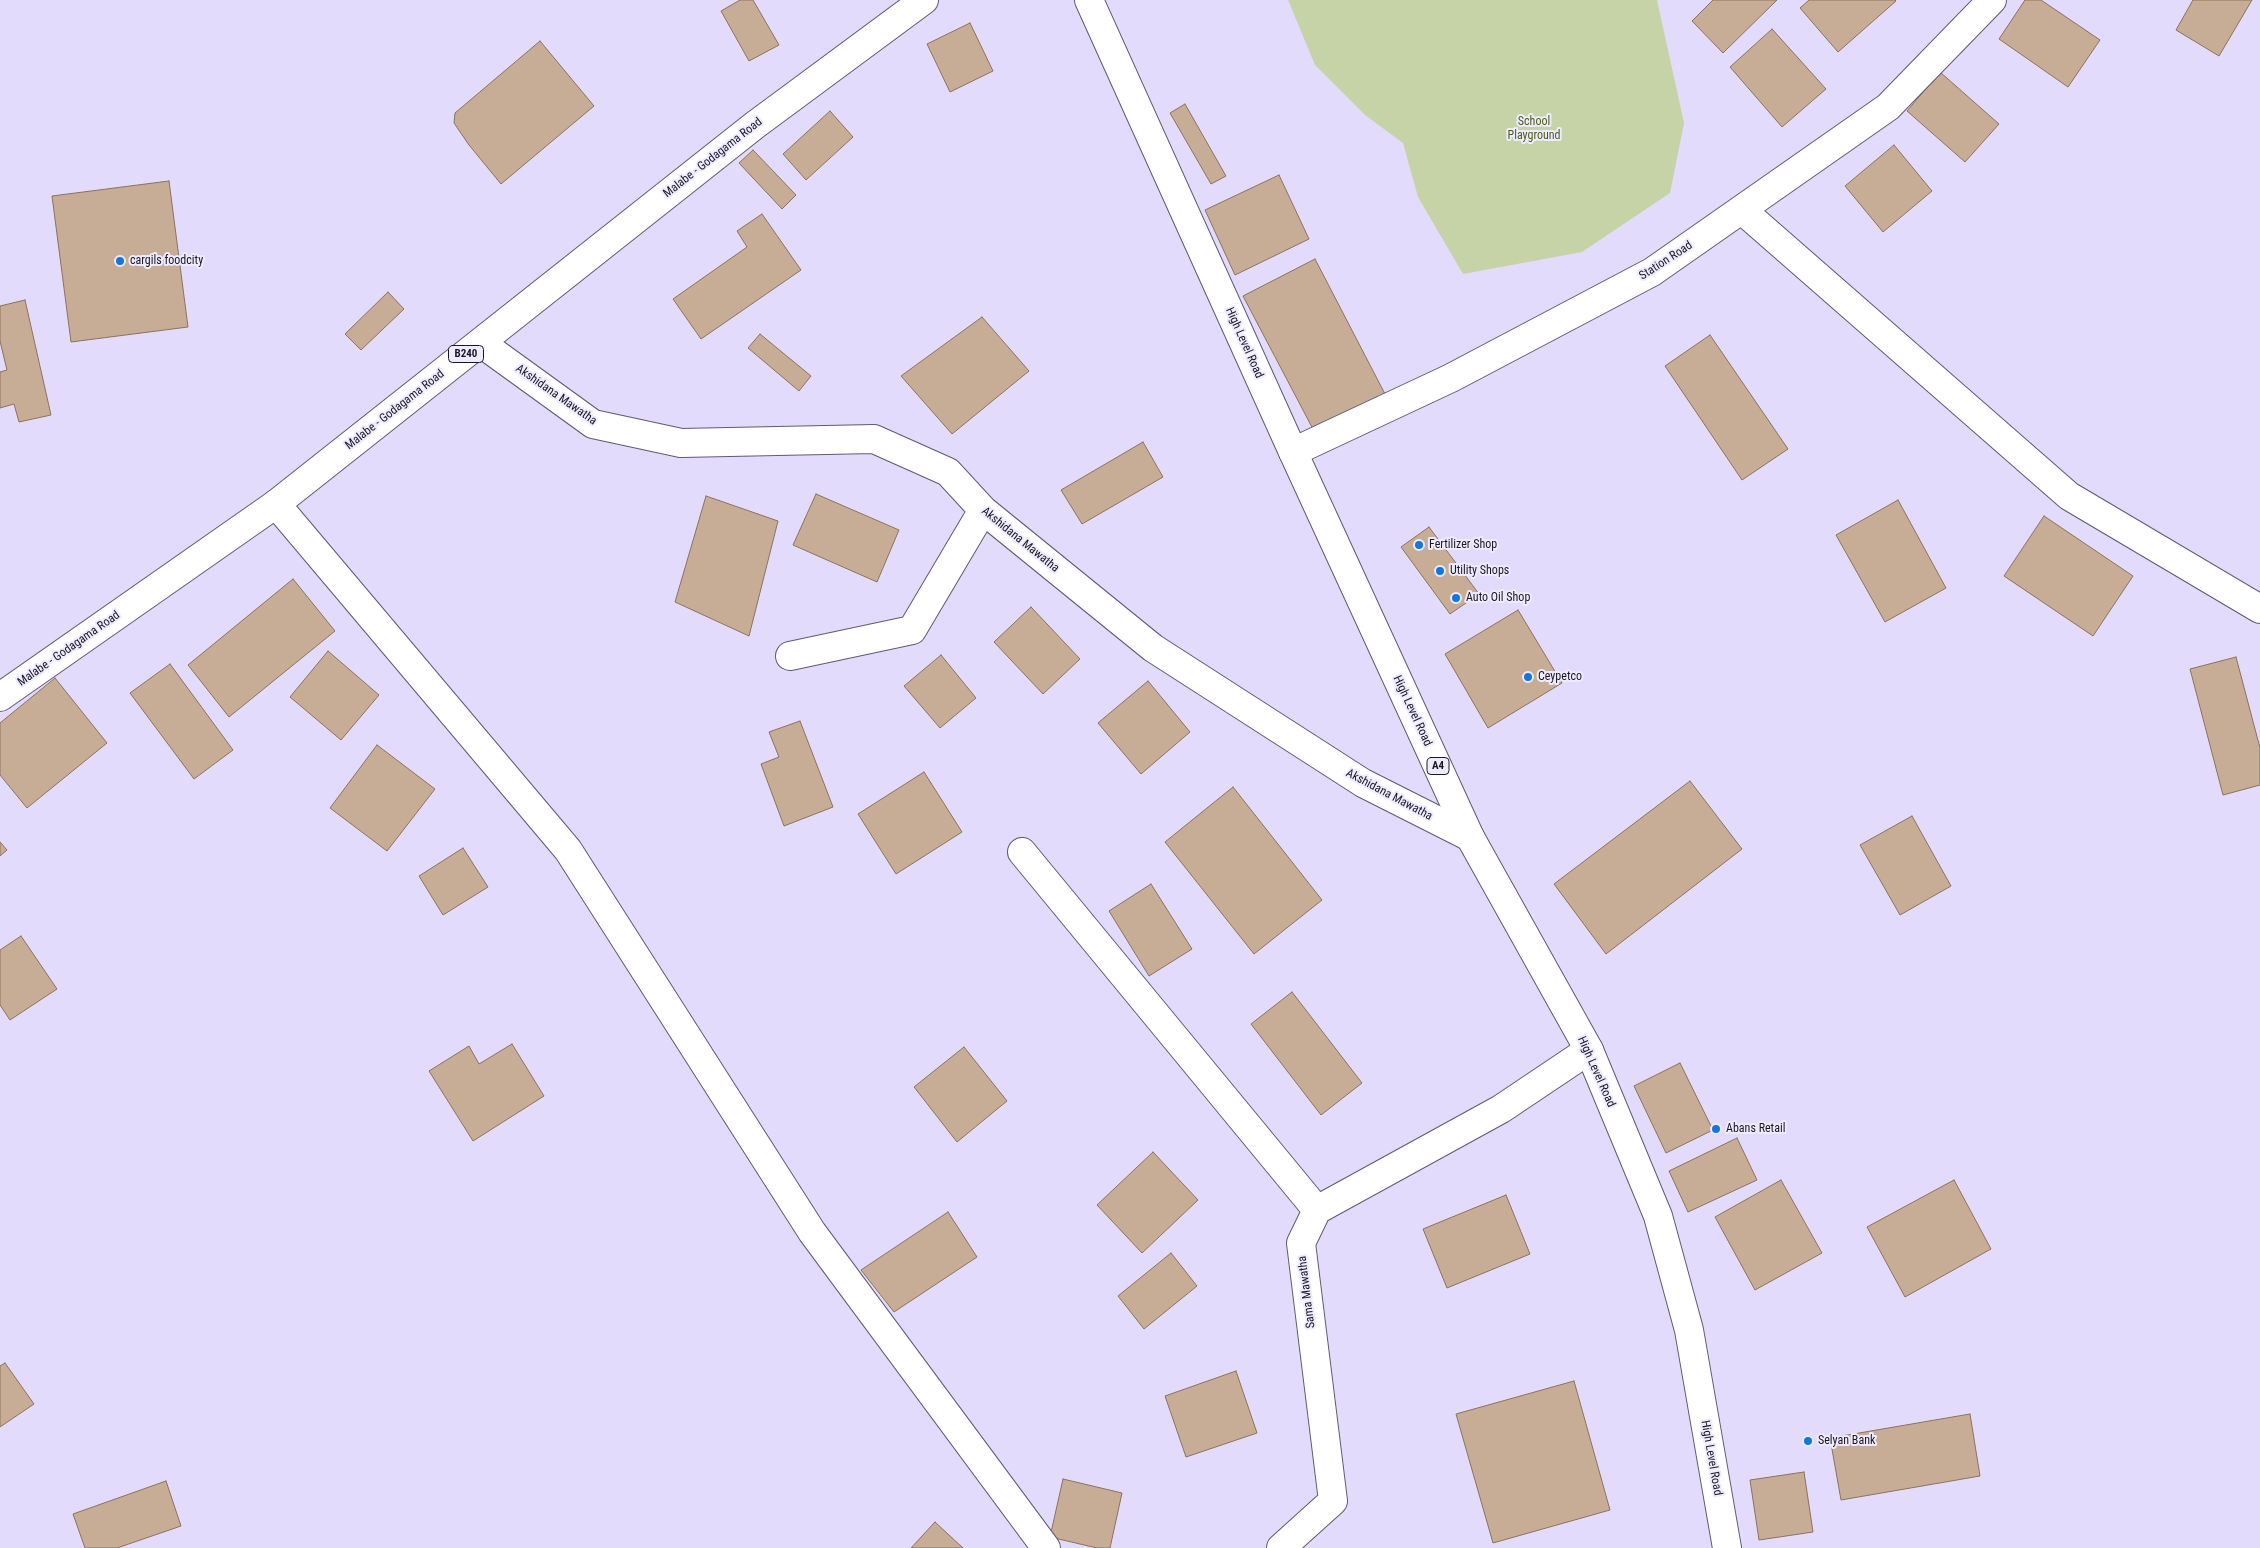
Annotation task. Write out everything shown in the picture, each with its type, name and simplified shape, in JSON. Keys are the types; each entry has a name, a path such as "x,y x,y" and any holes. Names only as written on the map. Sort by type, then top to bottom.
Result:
{"main road":[{"name":"Malabe - Godagama Road","path":"0,697 276,504 754,125 924,0"},
{"name":"High Level Road","path":"1088,0 1292,452 1470,837 1589,1050 1658,1216 1689,1330 1727,1548"},
{"name":"Station Road","path":"1292,452 1451,378 1652,272 1888,107 1992,0"},
{"path":"1742,210 2069,496 2260,609"},
{"name":"Akshidana Mawatha","path":"481,343 593,424 681,443 874,439 948,472 982,510 1153,648 1363,783 1470,837"},
{"path":"276,504 568,850 812,1232 1046,1548"},
{"path":"790,656 912,630 982,510"},
{"path":"1022,852 1317,1210 1502,1109 1589,1050"},
{"name":"Sama Mawatha","path":"1280,1548 1333,1501 1301,1243 1317,1210"}],"green space":[{"name":"School Playground","path":"1288,0 1657,0 1684,123 1670,193 1582,252 1463,274 1418,197 1403,143 1365,115 1315,65"}],"building":[{"path":"740,0 753,0 779,45 749,61 721,11"},
{"path":"1713,0 1777,0 1723,53 1692,21"},
{"path":"1809,0 1896,1 1838,52 1800,8"},
{"path":"2025,0 2041,0 2100,40 2068,87 1999,39"},
{"path":"2193,0 2252,0 2219,56 2176,30"},
{"path":"970,23 993,71 950,92 927,44"},
{"path":"1772,29 1826,89 1782,127 1730,67"},
{"path":"540,41 594,106 501,184 469,145 454,123 455,113"},
{"path":"1940,72 1999,124 1965,162 1907,111"},
{"path":"1185,104 1226,176 1211,184 1170,113"},
{"path":"830,111 853,137 806,180 783,154"},
{"path":"1894,145 1932,191 1883,232 1845,186"},
{"path":"753,150 796,195 782,209 739,163"},
{"path":"1279,175 1309,239 1235,275 1205,210"},
{"name":"cargils foodcity","path":"169,181 188,327 71,342 52,196"},
{"path":"762,214 801,270 701,339 673,299 747,247 737,231"},
{"path":"1315,259 1385,394 1314,431 1243,296"},
{"path":"388,292 404,309 361,350 345,334"},
{"path":"25,300 51,415 19,422 14,404 0,408 0,372 7,370 0,341 0,306"},
{"path":"982,317 1029,371 952,434 901,376"},
{"path":"760,334 811,376 799,391 748,348"},
{"path":"1710,335 1788,449 1742,480 1665,366"},
{"path":"1143,442 1163,477 1082,524 1061,490"},
{"path":"816,494 899,530 877,582 793,545"},
{"path":"706,496 778,521 749,636 675,602"},
{"path":"1898,500 1946,588 1885,622 1836,535"},
{"path":"2044,516 2133,576 2093,636 2004,576"},
{"name":"Utility Shops","path":"1429,527 1479,594 1450,614 1401,547"},
{"path":"293,579 335,631 229,717 188,665"},
{"path":"1031,607 1080,659 1043,694 994,642"},
{"path":"1518,610 1562,683 1488,728 1445,654"},
{"path":"328,651 379,695 341,740 290,697"},
{"path":"941,655 976,698 940,728 904,686"},
{"path":"2236,657 2260,748 2260,785 2223,795 2190,669"},
{"path":"170,664 233,750 194,779 130,693"},
{"path":"55,678 107,743 27,808 0,775 0,723"},
{"path":"1148,681 1190,732 1141,774 1098,723"},
{"path":"800,721 833,807 784,826 761,764 779,757 769,732"},
{"path":"377,745 435,789 387,851 330,808"},
{"path":"924,772 962,832 896,874 858,814"},
{"path":"1690,781 1742,849 1606,954 1554,884"},
{"path":"1233,787 1322,900 1254,954 1165,842"},
{"path":"1912,816 1951,886 1900,915 1860,845"},
{"path":"0,842 7,850 0,856"},
{"path":"463,848 488,887 443,915 419,876"},
{"path":"1151,884 1192,949 1149,976 1109,911"},
{"path":"21,936 57,989 10,1020 0,1005 0,950"},
{"path":"1292,992 1362,1083 1321,1115 1251,1024"},
{"path":"512,1044 544,1096 473,1141 429,1071 469,1046 479,1064"},
{"path":"964,1047 1007,1101 957,1142 914,1087"},
{"path":"1680,1063 1713,1130 1666,1153 1634,1086"},
{"path":"1737,1138 1757,1180 1688,1212 1669,1171"},
{"path":"1153,1152 1198,1200 1142,1253 1097,1205"},
{"path":"1781,1180 1822,1253 1755,1290 1715,1217"},
{"path":"1954,1180 1991,1249 1905,1297 1867,1227"},
{"path":"1506,1195 1530,1254 1447,1288 1423,1229"},
{"path":"948,1212 977,1257 894,1312 861,1270"},
{"path":"1171,1253 1197,1286 1144,1329 1118,1296"},
{"path":"5,1363 34,1404 0,1427 0,1366"},
{"path":"1236,1371 1257,1433 1186,1457 1165,1396"},
{"path":"1574,1381 1610,1510 1493,1543 1456,1414"},
{"path":"1970,1414 1980,1476 1841,1500 1830,1438"},
{"path":"1804,1472 1813,1532 1759,1540 1750,1480"},
{"path":"1063,1479 1122,1493 1110,1548 1097,1548 1050,1537"},
{"path":"166,1481 181,1526 117,1548 85,1548 73,1514"},
{"path":"935,1522 963,1548 911,1548"}],"place":[{"name":"cargils foodcity","path":"120,261"},
{"name":"Fertilizer Shop","path":"1419,545"},
{"name":"Utility Shops","path":"1440,571"},
{"name":"Auto Oil Shop","path":"1456,598"},
{"name":"Ceypetco","path":"1528,677"},
{"name":"Abans Retail","path":"1716,1129"},
{"name":"Selyan Bank","path":"1808,1441"}]}
